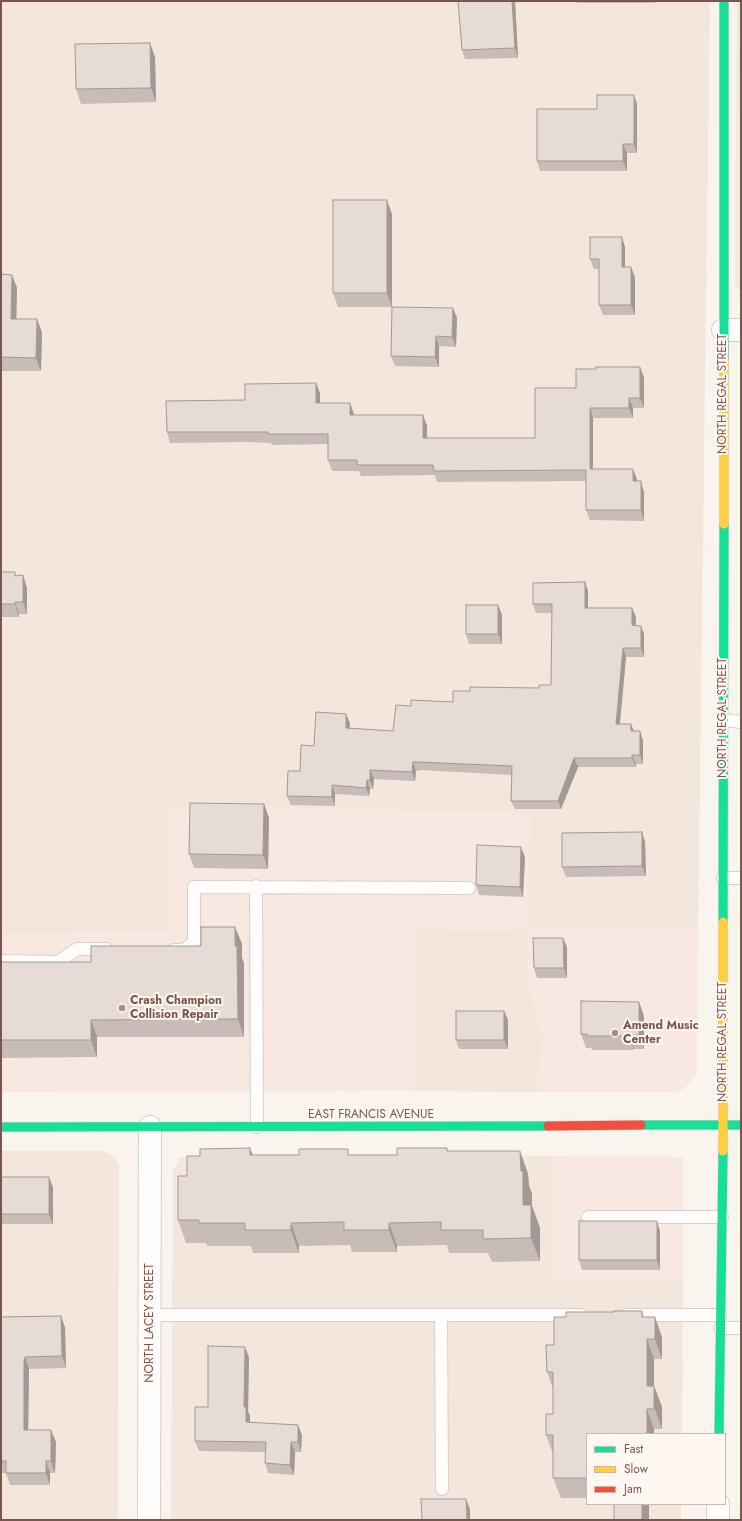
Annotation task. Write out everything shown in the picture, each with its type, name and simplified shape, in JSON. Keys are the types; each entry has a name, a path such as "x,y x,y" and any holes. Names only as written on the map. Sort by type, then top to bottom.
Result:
{"street":[{"name":"NORTH REGAL STREET","path":"719,1433 723,1125 723,720 732,330 724,1"},
{"name":"EAST FRANCIS AVENUE","path":"1,1127 741,1125"},
{"name":"NORTH LACEY STREET","path":"149,1520 150,1127"},
{"path":"718,1505 718,1520"}],"lane":[{"path":"723,720 741,722"},
{"path":"723,878 741,878"},
{"path":"256,886 257,1127"},
{"path":"161,950 184,950 194,942 194,887 256,886 469,888"},
{"path":"1,961 58,962 77,949 115,949"},
{"path":"588,1217 722,1217"},
{"path":"150,1315 593,1315"},
{"path":"441,1315 442,1489"},
{"path":"616,1315 720,1315"},
{"path":"720,1328 741,1328"}],"shaded area":[{"path":"1,1 710,1 698,929 528,930 530,988 543,1039 537,1092 415,1091 415,929 527,930 531,812 169,809 168,931 1,934"},
{"path":"737,1 741,1 741,292 735,285"},
{"path":"169,809 531,812 528,930 698,929 697,1069 695,1076 684,1089 677,1092 537,1092 543,1039 530,988 527,930 415,929 415,1091 1,1092 1,934 168,931"},
{"path":"1,1151 103,1151 116,1159 119,1165 118,1520 1,1520"},
{"path":"552,1156 554,1281 683,1281 682,1433 586,1433 586,1505 681,1505 681,1520 171,1520 173,1169 178,1163 179,1157"},
{"path":"552,1156 683,1157 683,1281 554,1281"}],"building":[{"path":"458,1 512,1 515,48 462,50"},
{"path":"150,43 151,88 76,89 75,44"},
{"path":"597,95 634,95 634,144 623,144 623,161 537,161 537,109 597,109"},
{"path":"333,200 387,200 387,293 333,293"},
{"path":"590,237 622,237 622,267 631,267 631,305 599,305 599,259 590,259"},
{"path":"1,274 12,275 11,319 37,319 36,358 1,357"},
{"path":"392,307 453,308 452,337 436,336 435,357 391,356"},
{"path":"596,367 640,367 640,398 629,398 629,408 590,408 590,469 633,469 633,481 641,481 641,510 586,510 586,470 434,471 433,465 357,465 357,460 328,460 328,434 268,434 268,432 167,432 166,401 245,400 245,384 316,383 316,403 350,403 350,415 423,415 423,438 535,438 535,388 576,388 576,369 596,369"},
{"path":"1,572 15,572 15,576 23,575 23,602 15,602 15,604 1,604"},
{"path":"585,582 585,608 632,608 632,625 641,626 641,648 623,648 616,724 631,724 631,731 640,731 640,755 632,755 632,758 574,758 558,801 511,801 512,766 417,762 413,762 412,772 370,770 370,781 367,780 366,788 332,785 332,797 287,796 288,771 300,771 301,745 314,746 316,712 346,714 346,728 393,731 396,705 411,706 411,700 453,702 453,691 470,691 470,687 539,688 539,685 551,685 552,604 533,604 533,583"},
{"path":"466,605 498,605 498,634 466,634"},
{"path":"190,803 264,804 263,855 189,854"},
{"path":"642,832 642,866 562,867 562,833"},
{"path":"477,845 521,847 520,887 476,885"},
{"name":"Crash Champion Collision Repair","path":"201,927 235,927 235,946 237,946 238,1019 91,1020 91,1040 1,1040 1,962 91,962 91,946 201,946"},
{"path":"533,938 563,938 564,968 534,968"},
{"path":"581,1001 639,1002 639,1035 587,1036 587,1034 581,1034"},
{"path":"456,1011 504,1011 504,1040 456,1040"},
{"path":"250,1148 250,1155 299,1155 299,1149 348,1149 348,1155 397,1155 397,1148 447,1148 447,1151 520,1151 521,1171 523,1171 523,1205 531,1205 531,1238 483,1239 483,1230 441,1230 441,1222 389,1223 389,1230 344,1230 344,1222 291,1223 291,1230 245,1230 245,1223 199,1223 199,1220 178,1220 178,1176 187,1176 187,1156 200,1156 200,1149"},
{"path":"1,1177 49,1177 49,1214 1,1214"},
{"path":"579,1221 657,1221 657,1260 579,1260"},
{"path":"642,1311 642,1317 655,1317 655,1339 647,1339 647,1386 654,1386 654,1409 647,1409 647,1433 586,1433 586,1478 553,1478 553,1435 546,1435 546,1414 553,1414 553,1372 547,1372 546,1345 554,1345 554,1317 566,1317 566,1312"},
{"path":"61,1316 62,1356 25,1357 24,1361 24,1430 51,1430 51,1461 46,1461 46,1473 6,1473 6,1461 1,1461 1,1317"},
{"path":"208,1346 245,1347 244,1407 246,1407 246,1422 298,1425 298,1442 291,1442 290,1465 265,1463 266,1442 195,1441 195,1407 208,1407"},
{"path":"421,1499 466,1499 467,1520 422,1520"},
{"path":"614,1505 642,1505 642,1520 614,1520"}],"traffic: fast":[{"path":"724,1 724,361"},
{"path":"723,922 724,524"},
{"path":"641,1125 741,1125"},
{"path":"1,1127 548,1126"},
{"path":"719,1433 723,1151"}],"traffic: slow":[{"path":"724,361 724,524"},
{"path":"723,922 723,1151"}],"traffic: jam":[{"path":"548,1126 641,1125"}],"place":[{"name":"Crash Champion Collision Repair","path":"122,1008"},
{"name":"Amend Music Center","path":"615,1033"}]}
